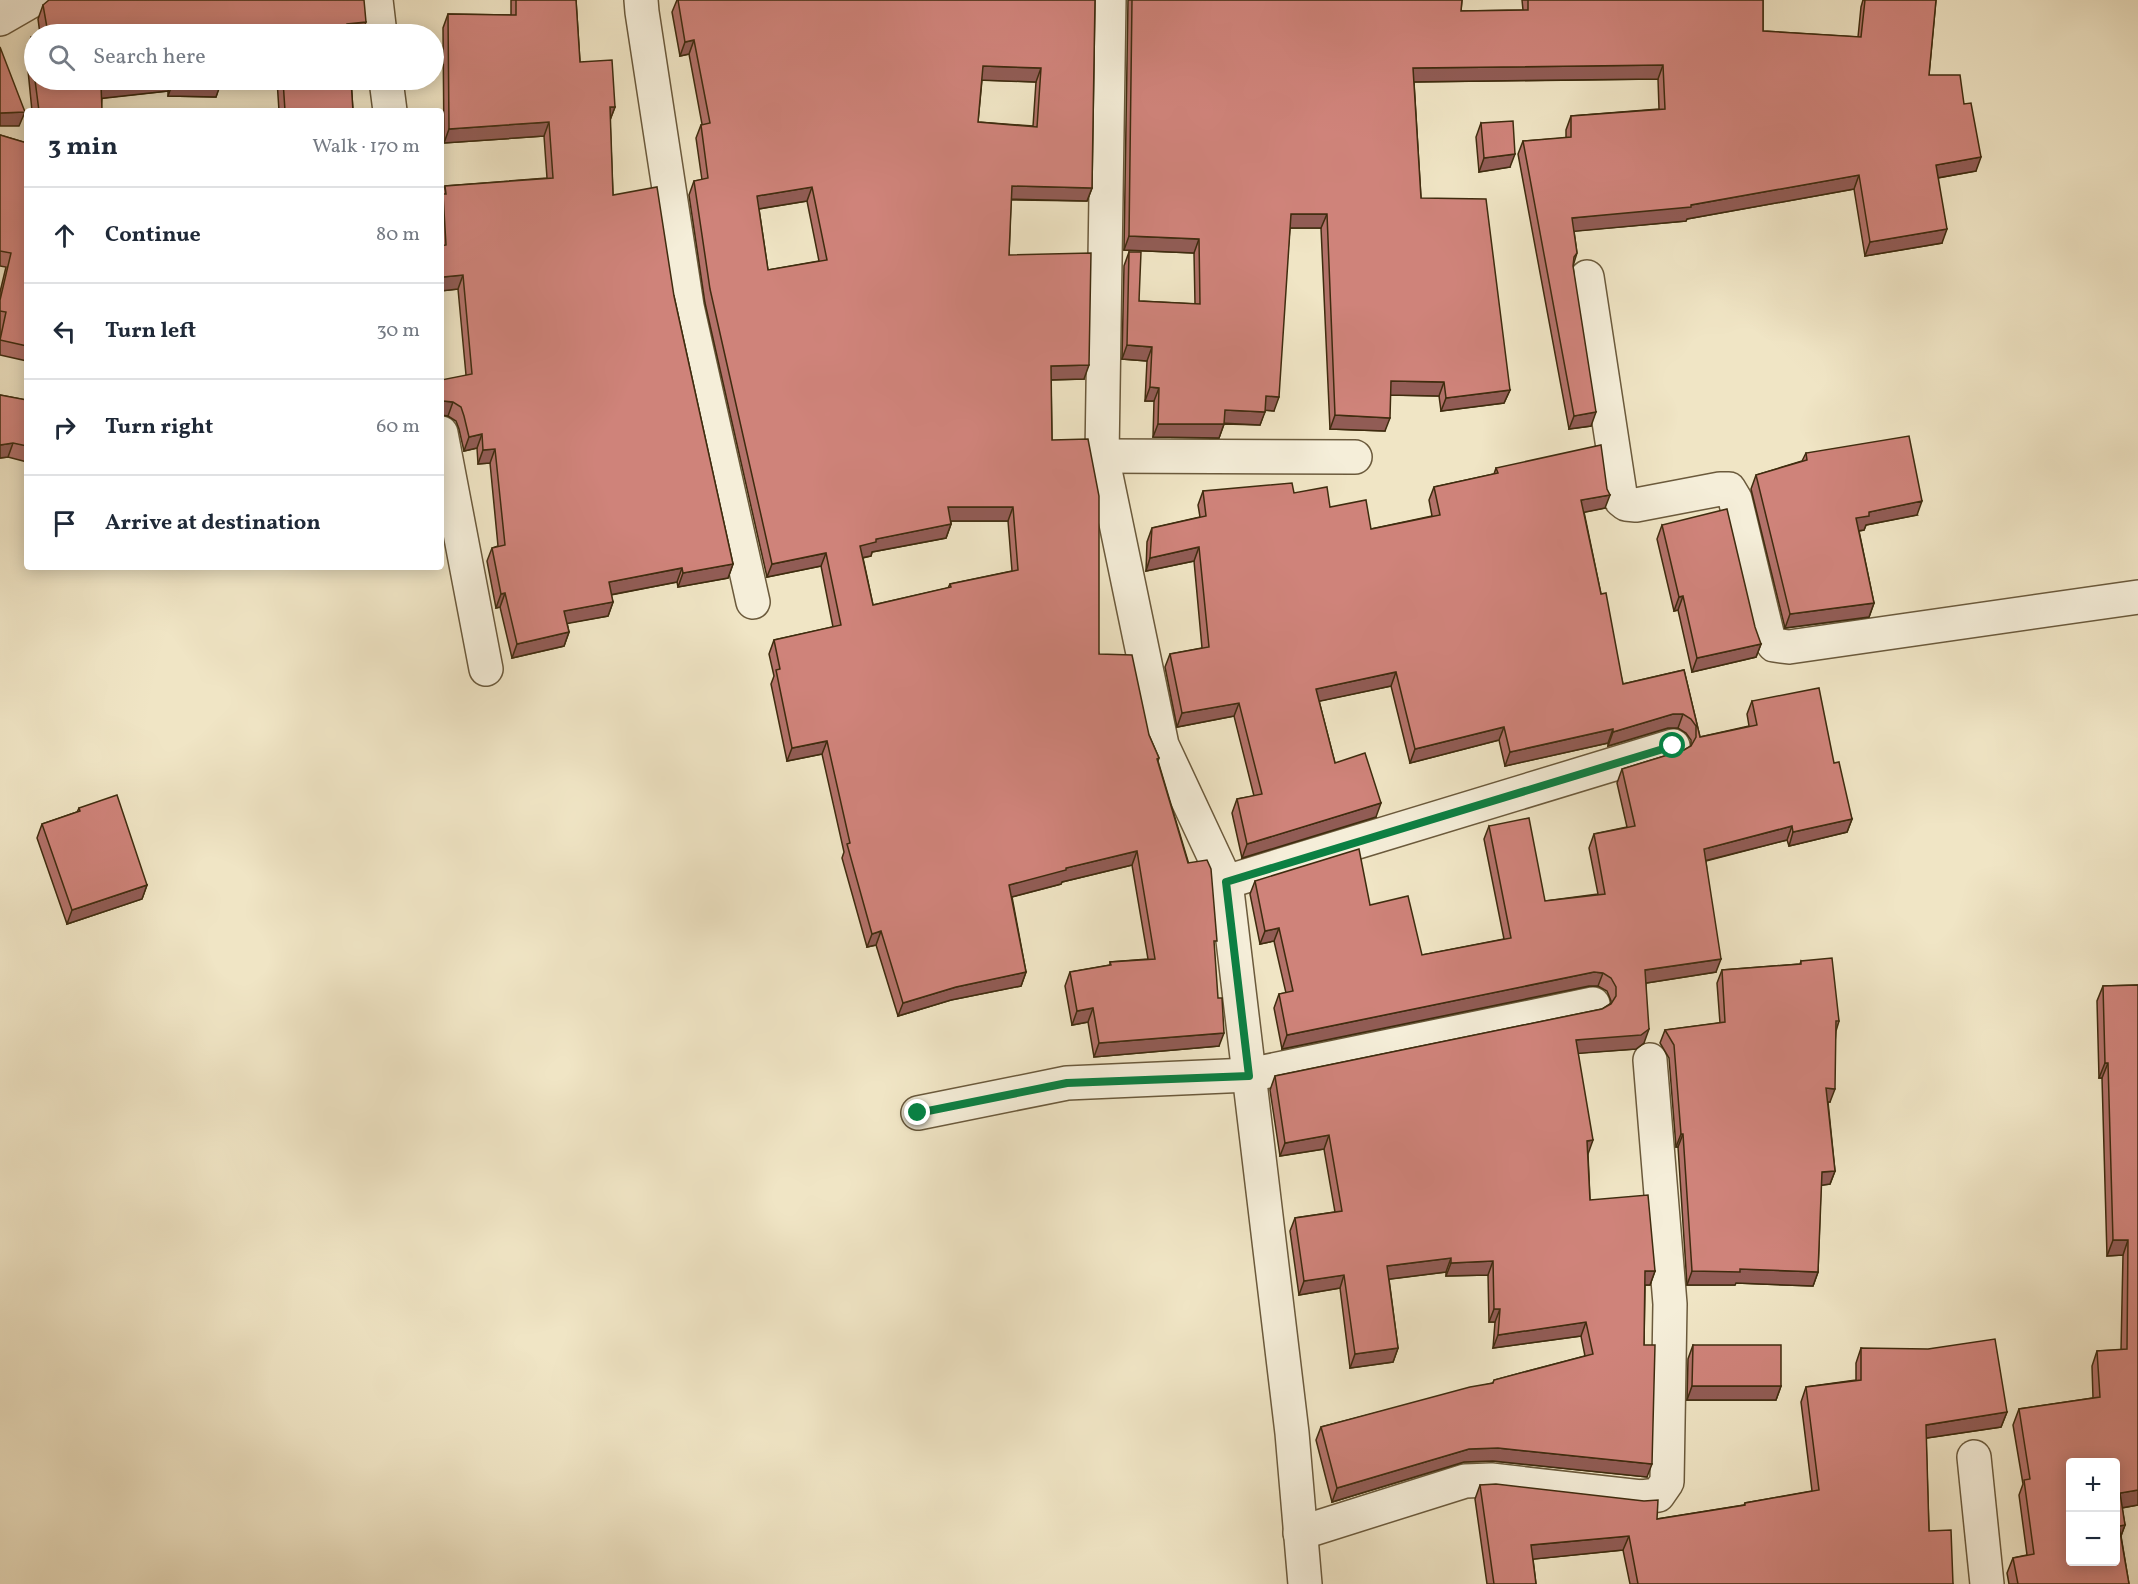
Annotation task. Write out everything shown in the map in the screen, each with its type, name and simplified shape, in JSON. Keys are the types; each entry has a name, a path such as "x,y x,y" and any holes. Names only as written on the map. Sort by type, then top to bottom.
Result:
{"street":[{"path":"0,19 33,0"},
{"path":"376,0 379,24"},
{"path":"641,0 687,306 753,602"},
{"path":"1109,0 1102,456 1162,745 1226,882 1292,1433 1305,1584"},
{"path":"387,90 390,108"},
{"path":"1587,277 1621,500 1626,504 1636,505 1729,489 1735,499 1768,637 1774,645 1789,647 2138,597"},
{"path":"444,449 486,669"},
{"path":"1102,456 1355,457"},
{"path":"1226,882 1673,746"},
{"path":"918,1113 1067,1083 1249,1076 1593,1004"},
{"path":"1300,1533 1464,1481 1491,1480 1641,1497 1658,1495 1667,1482 1670,1304 1650,1060"},
{"path":"1974,1457 1987,1584"}],"building":[{"path":"49,0 364,0 366,22 347,24 46,24 43,5"},
{"path":"516,0 576,0 580,62 612,60 615,107 610,107 613,195 657,187 674,296 733,564 683,573 682,568 609,582 613,602 564,611 569,632 517,644 505,593 501,594 492,548 505,545 495,449 483,450 482,434 469,437 461,407 453,402 444,401 444,379 472,374 463,275 444,277 445,186 553,178 549,122 449,129 448,14 516,15"},
{"path":"678,0 1095,0 1092,188 1012,186 1009,255 1091,253 1089,365 1051,366 1052,440 1088,439 1099,496 1099,654 1132,655 1149,735 1159,758 1157,759 1188,863 1207,860 1211,869 1217,941 1214,941 1218,998 1222,998 1224,1033 1099,1043 1093,1008 1077,1011 1070,972 1111,965 1110,962 1155,959 1137,851 1009,885 1026,972 956,987 903,1003 881,931 872,934 847,844 850,843 827,741 792,748 776,670 780,669 774,640 841,625 826,553 772,564 710,289 694,181 708,178 701,125 710,123 694,40 685,42","holes":["983,66 1041,68 1037,127 978,122","812,187 827,260 768,270 757,196","948,507 1013,507 1018,570 950,584 951,587 873,605 860,546 876,542 876,539 951,524"]},
{"path":"1132,0 1462,0 1461,11 1528,10 1528,0 1763,0 1763,31 1861,37 1865,0 1936,0 1929,75 1960,75 1964,104 1971,103 1981,157 1936,165 1947,229 1870,242 1859,175 1691,205 1691,207 1572,218 1577,253 1573,266 1596,412 1574,416 1523,141 1571,137 1571,116 1665,109 1663,65 1413,68 1421,198 1486,199 1510,390 1446,398 1444,382 1391,381 1390,418 1335,415 1327,214 1291,214 1279,397 1266,396 1265,412 1225,410 1224,424 1158,424 1159,388 1150,387 1152,347 1127,345 1129,252 1141,252 1139,301 1200,304 1199,239 1129,236"},
{"path":"0,47 24,112 0,113"},
{"path":"36,90 101,90 102,108 39,108"},
{"path":"284,90 352,90 353,108 285,108"},
{"path":"1513,121 1515,154 1484,158 1481,123"},
{"path":"0,135 24,142 24,345 0,340 6,312 0,311 0,300 11,253 0,251"},
{"path":"0,395 24,399 24,445 13,443 0,445"},
{"path":"1909,436 1922,501 1869,512 1869,516 1856,518 1874,603 1790,614 1756,475 1807,460 1806,453"},
{"path":"1601,445 1607,489 1610,495 1581,500 1601,594 1606,593 1623,684 1684,670 1700,737 1757,725 1752,701 1819,688 1834,763 1839,762 1852,819 1793,832 1792,826 1704,849 1721,959 1645,970 1649,1029 1641,1035 1576,1040 1593,1140 1587,1141 1590,1200 1648,1195 1655,1271 1645,1271 1644,1345 1655,1345 1652,1464 1498,1448 1469,1449 1337,1488 1321,1427 1470,1387 1493,1383 1494,1380 1593,1354 1586,1322 1498,1335 1500,1309 1494,1309 1493,1261 1451,1263 1451,1258 1387,1266 1398,1348 1355,1354 1344,1275 1304,1281 1295,1218 1342,1211 1329,1135 1285,1143 1275,1076 1602,1009 1611,1004 1616,996 1616,987 1611,978 1603,973 1594,972 1287,1035 1279,994 1293,991 1279,928 1265,931 1255,881 1359,849 1370,905 1408,896 1422,955 1511,938 1489,826 1529,818 1545,901 1605,894 1594,834 1635,826 1622,769 1691,746 1696,737 1696,726 1683,714 1673,714 1613,732 1613,729 1510,752 1504,727 1415,749 1396,672 1316,689 1335,763 1365,753 1381,803 1247,844 1237,799 1262,794 1239,703 1182,713 1170,654 1209,647 1199,547 1150,558 1152,528 1206,516 1203,491 1292,483 1294,493 1327,487 1330,507 1366,500 1371,529 1440,515 1434,487 1498,473 1496,468"},
{"path":"1727,509 1761,644 1697,658 1683,596 1679,597 1662,525"},
{"path":"117,795 147,885 72,910 42,824"},
{"path":"1832,958 1839,1021 1836,1021 1835,1089 1826,1088 1835,1171 1822,1172 1818,1272 1740,1269 1740,1272 1692,1271 1683,1134 1681,1134 1674,1045 1665,1030 1725,1022 1722,970 1801,964 1801,961"},
{"path":"2138,985 2138,1490 2120,1493 2120,1458 2066,1458 2066,1566 2120,1566 2120,1532 2129,1584 2018,1584 2013,1558 2034,1554 2024,1480 2030,1479 2019,1409 2100,1397 2097,1351 2127,1349 2128,1240 2113,1240 2108,1063 2105,1063 2103,986"},
{"path":"1995,1339 2007,1412 1926,1425 1929,1531 1951,1530 1953,1584 1638,1584 1629,1536 1531,1545 1536,1584 1494,1584 1480,1485 1496,1484 1644,1501 1658,1500 1657,1519 1819,1490 1806,1387 1861,1380 1861,1348 1928,1349"},
{"path":"1693,1345 1781,1345 1781,1386 1692,1386"},
{"path":"2120,1493 2125,1525 2120,1526"}],"route":[{"path":"918,1113 1067,1083 1249,1076 1226,882 1673,746"}]}
